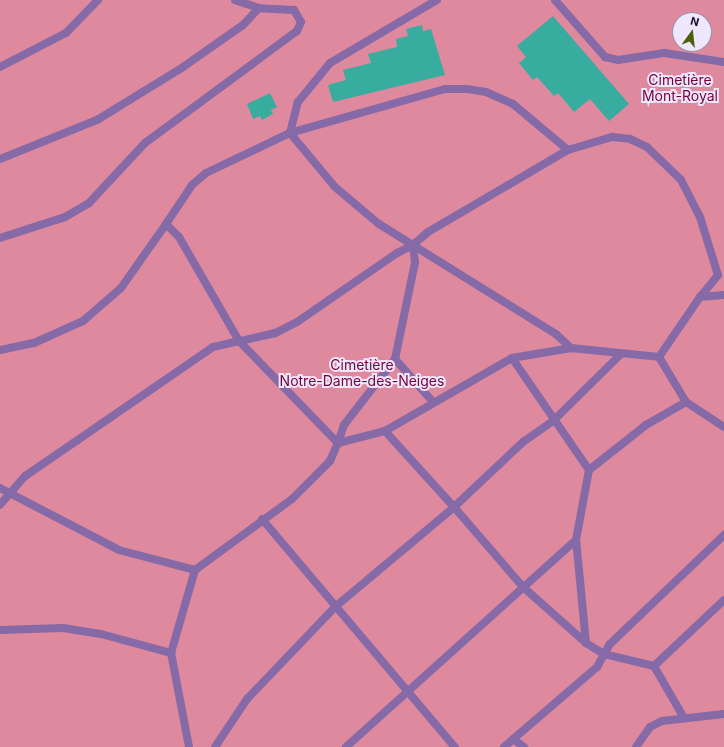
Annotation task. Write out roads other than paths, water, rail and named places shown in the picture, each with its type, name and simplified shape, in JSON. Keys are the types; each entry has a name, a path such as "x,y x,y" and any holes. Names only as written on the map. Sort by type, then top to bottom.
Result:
{"lane":[{"path":"0,67 66,33 98,0"},
{"path":"0,238 65,217 89,203 145,143 297,31 301,22 294,10 259,8 235,0"},
{"path":"290,133 298,102 330,63 436,0"},
{"path":"555,0 605,57 618,60 664,53 724,62"},
{"path":"0,158 97,120 183,67 243,25 259,8"},
{"path":"0,350 34,343 84,321 121,288 192,185 206,173 290,133 445,89 466,89 486,92 513,104 568,150"},
{"path":"290,133 335,187 379,224 556,334 571,348"},
{"path":"0,505 25,476 124,407 213,348 297,322 397,253 414,245 428,232 568,150 612,137 630,139 647,147 681,180 700,217 718,275"},
{"path":"166,224 179,237 239,341 338,443"},
{"path":"189,747 171,653 195,570 314,479 330,462 344,425 394,359 415,262 414,245"},
{"path":"659,357 700,297 724,269"},
{"path":"700,297 724,295"},
{"path":"338,443 385,431 433,402 512,358 571,348 620,355 659,357"},
{"path":"215,747 247,699 335,607 454,506 523,442 553,421 620,355"},
{"path":"659,357 686,402 724,427"},
{"path":"512,358 553,421 589,470"},
{"path":"394,359 433,402"},
{"path":"586,643 576,540 589,470 646,425 686,402"},
{"path":"385,431 454,506 522,587 586,643 604,654 654,666 684,718"},
{"path":"0,488 119,550 195,570"},
{"path":"262,519 335,607 409,690 455,747"},
{"path":"504,747 596,667 610,644 724,535"},
{"path":"346,747 576,540"},
{"path":"654,666 724,600"},
{"path":"0,630 64,628 101,634 171,653"},
{"path":"636,747 650,727 684,718 724,714"},
{"path":"513,739 524,747"}],"park label":[{"name":"Cimetière Mont-Royal","path":"680,88"},
{"name":"Cimetière Notre-Dame-des-Neiges","path":"362,374"}]}
